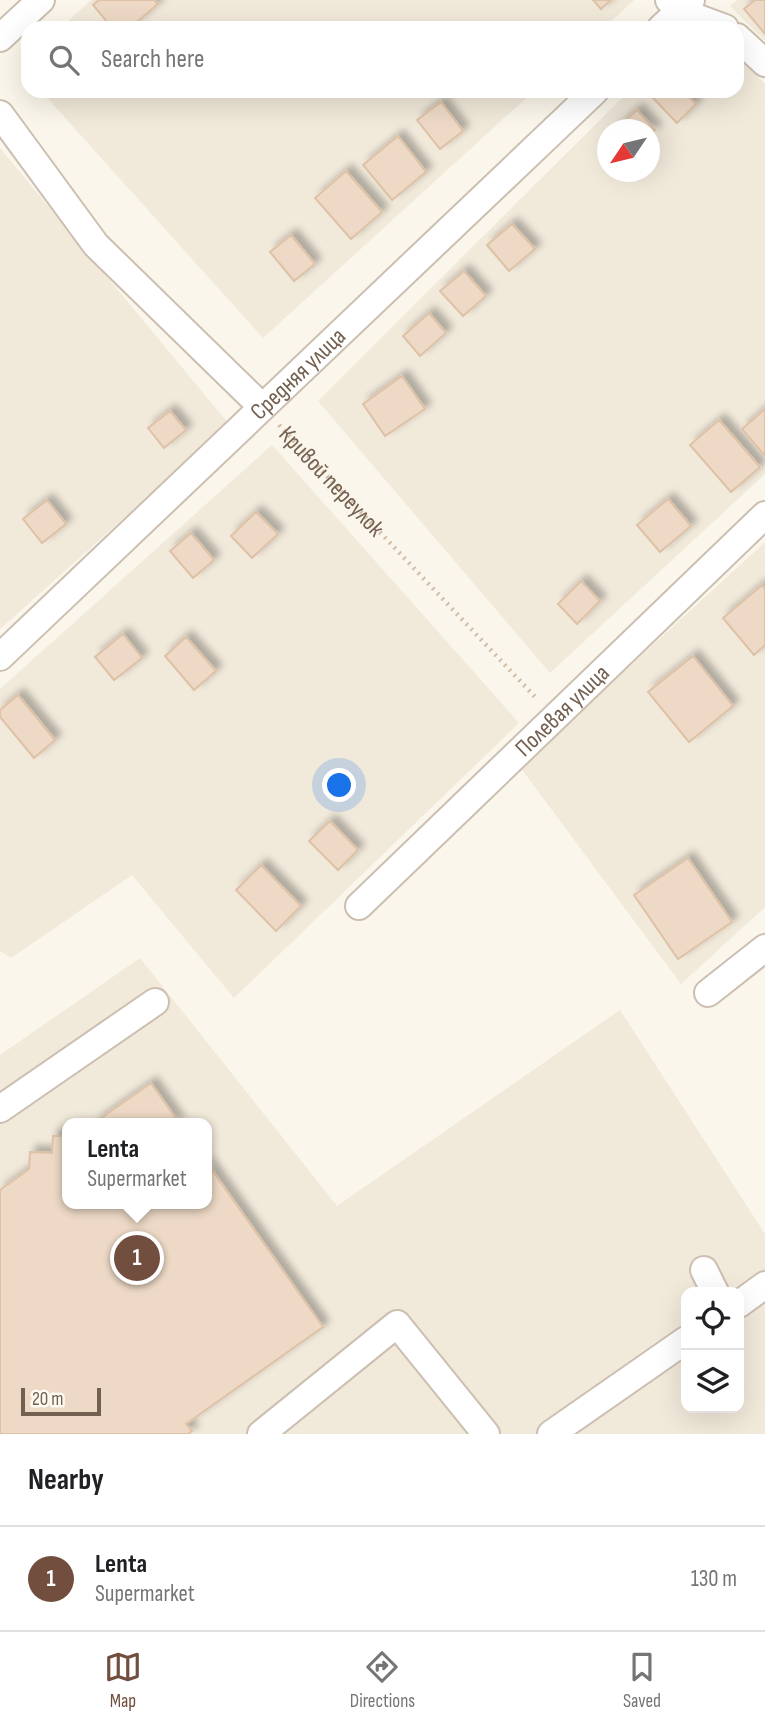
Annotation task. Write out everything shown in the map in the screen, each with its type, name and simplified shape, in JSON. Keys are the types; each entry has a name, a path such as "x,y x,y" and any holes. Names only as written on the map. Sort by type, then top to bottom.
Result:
{"street":[{"path":"0,38 41,0"},
{"path":"675,10 706,21"},
{"path":"744,44 765,63"},
{"name":"Средняя улица","path":"0,657 588,98"},
{"name":"Кривой переулок","path":"0,114 96,245 262,407"},
{"name":"Полевая улица","path":"359,906 765,515"},
{"path":"708,993 765,948"},
{"path":"0,1109 155,1002"},
{"path":"744,1300 765,1285"},
{"path":"261,1434 397,1324 486,1434"},
{"path":"551,1434 681,1343"}],"path":[{"name":"Кривой переулок","path":"262,407 555,719"}],"shaded area":[{"path":"91,0 634,0 612,21 68,21"},
{"path":"737,0 765,0 765,41 730,6"},
{"path":"744,63 765,84 765,474 550,673 318,401 597,123 597,182 660,182 660,119 601,119 622,98 744,98"},
{"path":"47,98 526,98 263,338"},
{"path":"0,148 229,424 0,629"},
{"path":"272,445 519,723 234,998 132,875 11,958 0,951 0,689"},
{"path":"765,542 765,907 681,984 520,767"},
{"path":"140,958 337,1206 620,1010 765,1234 765,1434 0,1434 0,1055"}],"building":[{"path":"99,0 154,0 158,4 138,21 106,21 93,5"},
{"path":"593,0 611,0 601,9"},
{"path":"755,0 765,0 765,34 744,9"},
{"path":"653,98 690,98 696,104 677,123"},
{"path":"441,102 463,131 440,149 417,120"},
{"path":"637,110 645,119 627,119"},
{"path":"398,136 426,172 392,200 363,165"},
{"path":"346,171 382,212 351,239 315,198"},
{"path":"512,224 535,249 509,271 487,245"},
{"path":"291,235 315,264 294,281 270,252"},
{"path":"464,271 486,296 463,316 440,291"},
{"path":"429,313 446,333 420,356 403,336"},
{"path":"402,376 425,409 385,436 363,404"},
{"path":"765,409 765,456 742,429"},
{"path":"170,411 186,430 164,448 148,428"},
{"path":"719,420 760,467 731,492 690,445"},
{"path":"668,499 691,526 660,552 637,525"},
{"path":"47,500 66,524 42,543 23,519"},
{"path":"256,512 278,534 252,558 231,536"},
{"path":"191,533 214,560 193,578 170,551"},
{"path":"581,581 600,601 577,624 558,604"},
{"path":"762,585 765,589 765,645 754,655 723,618"},
{"path":"123,634 142,658 114,680 95,657"},
{"path":"186,637 216,671 194,690 165,656"},
{"path":"693,656 733,706 689,742 648,692"},
{"path":"18,695 55,740 34,758 0,717 0,710"},
{"path":"330,821 358,850 338,870 309,841"},
{"path":"688,858 732,922 678,959 634,895"},
{"path":"261,865 301,906 276,931 236,890"},
{"path":"151,1083 176,1118 101,1118"},
{"path":"53,1136 62,1136 62,1209 212,1209 212,1170 323,1327 186,1424 192,1431 188,1434 0,1434 0,1190 29,1169 30,1152 52,1153"}],"place":[{"name":"Lenta","path":"137,1258"}]}
